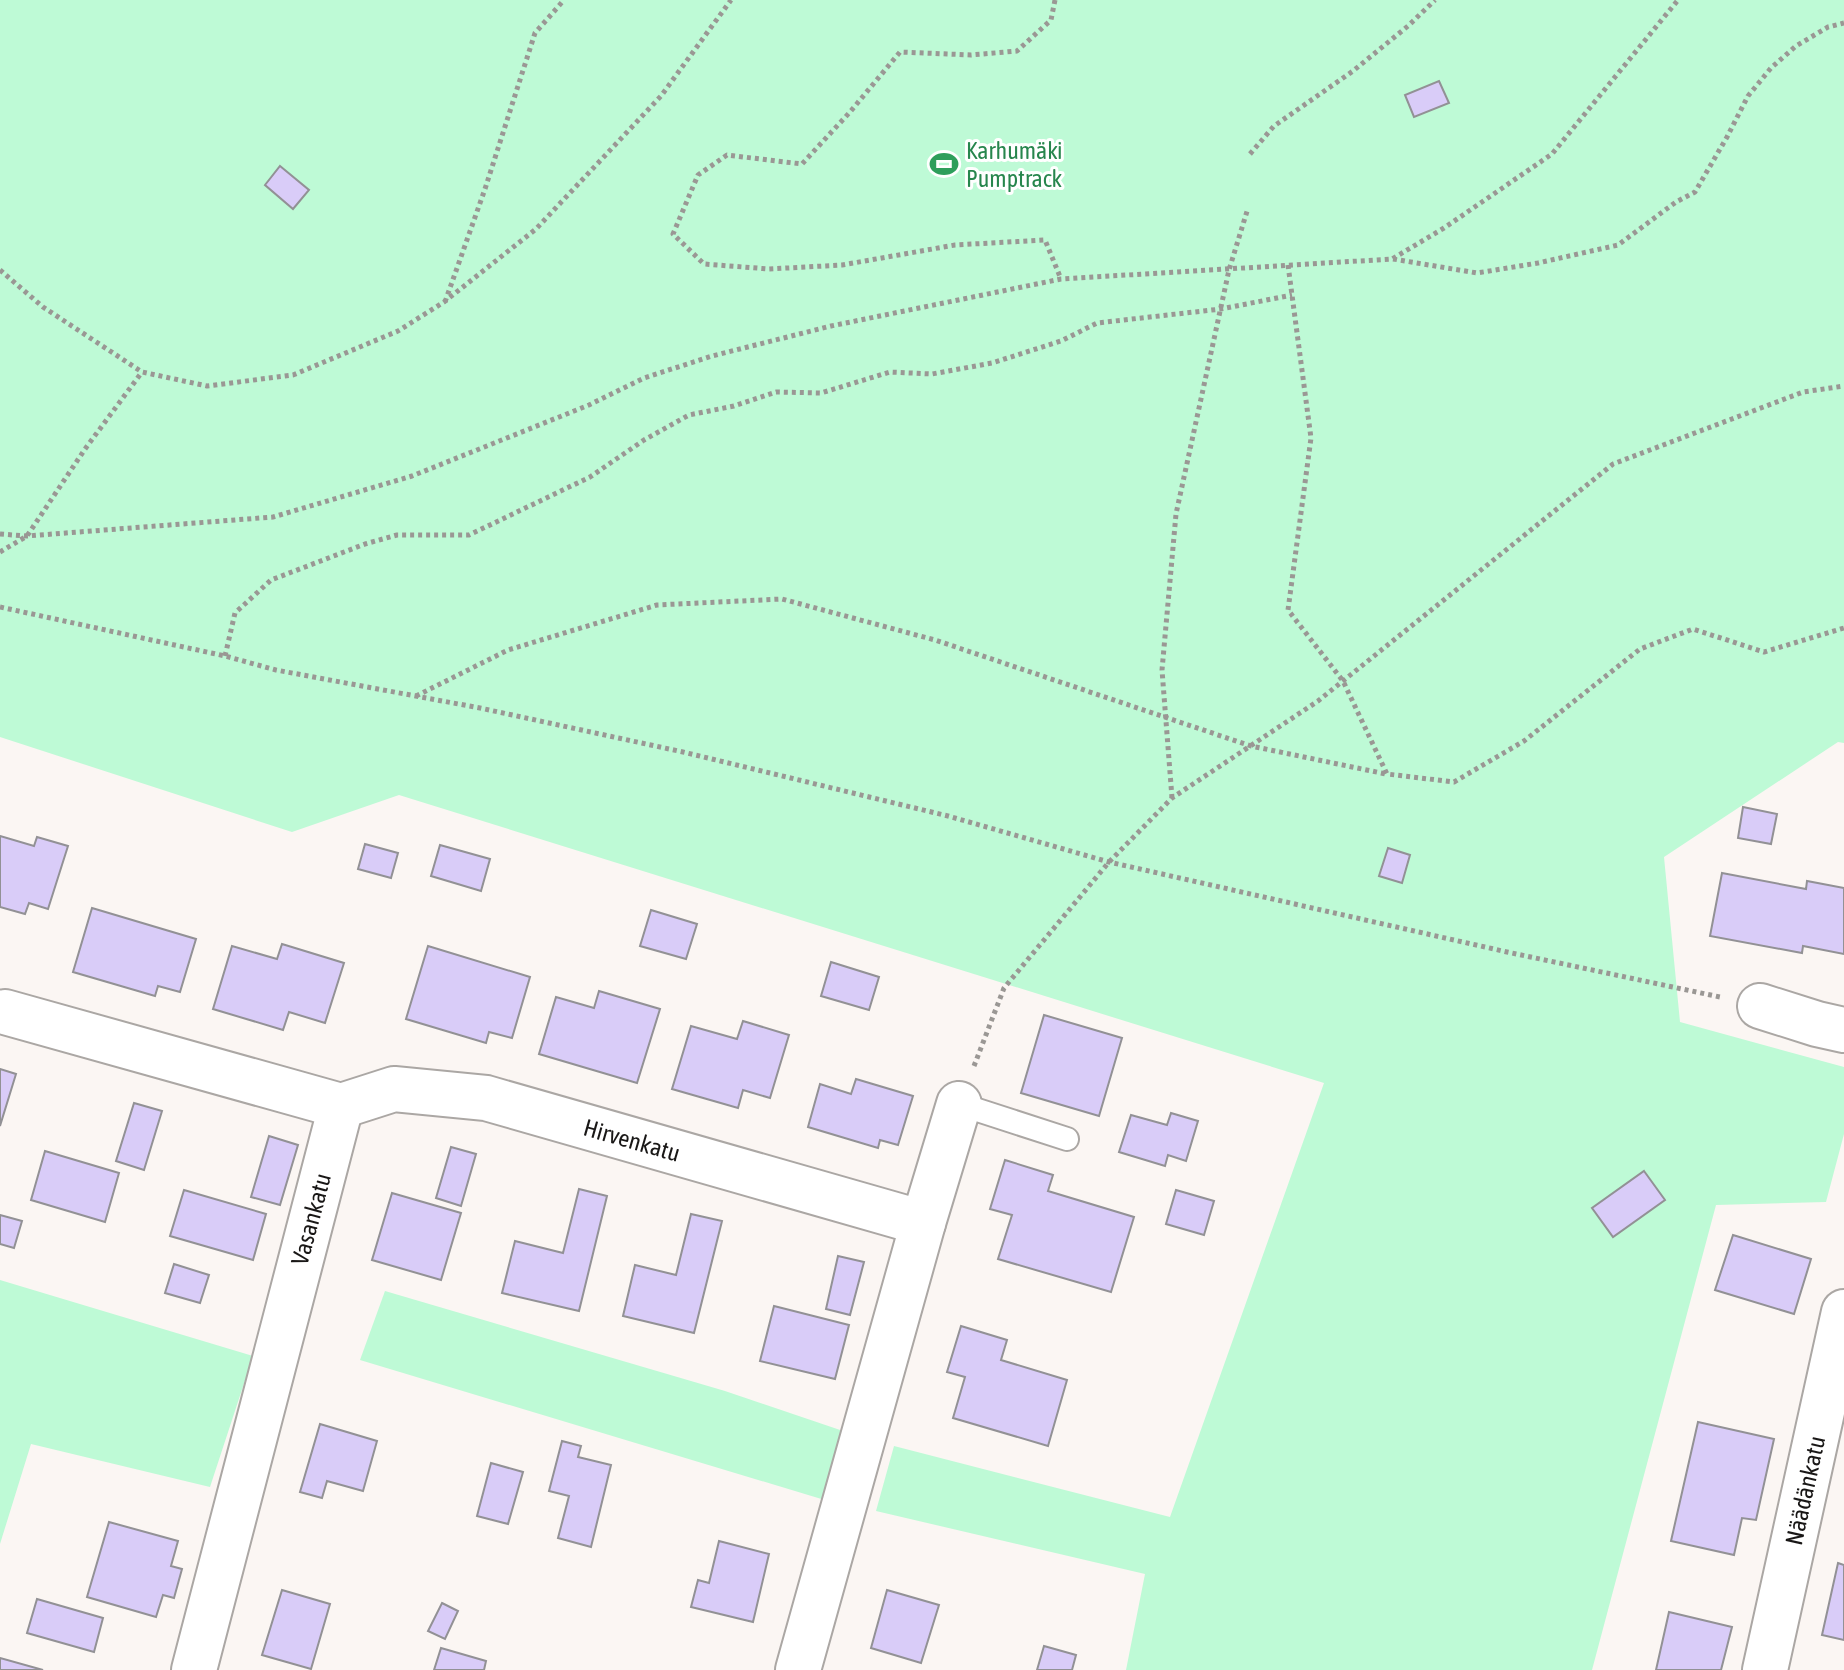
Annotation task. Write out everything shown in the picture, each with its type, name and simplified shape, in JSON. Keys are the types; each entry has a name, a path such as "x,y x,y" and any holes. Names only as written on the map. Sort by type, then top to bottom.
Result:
{"street":[{"path":"1760,1006 1844,1030"},
{"path":"5,1012 341,1106"},
{"name":"Hirvenkatu","path":"341,1106 394,1089 486,1098 923,1223"},
{"path":"798,1670 959,1104"},
{"name":"Vasankatu","path":"194,1670 341,1106"},
{"name":"Näädänkatu","path":"1765,1670 1844,1312"}],"lane":[{"path":"959,1104 1067,1139"}],"path":[{"path":"444,302 485,189 535,33 564,0"},
{"path":"0,270 43,307 142,372 207,386 293,375 398,331 444,302 536,229 661,96 731,0"},
{"path":"1055,0 1051,20 1017,51 971,55 900,52 802,164 727,155 698,175 673,234 704,264 769,269 842,265 955,245 1045,240 1061,279"},
{"path":"1250,154 1274,126 1353,71 1435,0"},
{"path":"1392,259 1444,228 1552,154 1678,0"},
{"path":"0,534 27,536 273,517 412,476 589,405 644,378 712,356 831,326 1061,279 1392,259 1477,273 1618,245 1676,202 1695,192 1748,96 1771,68 1796,46 1828,27 1844,23"},
{"path":"1172,798 1162,670 1176,514 1229,270 1248,208"},
{"path":"1288,265 1311,438 1288,610 1343,681 1387,774"},
{"path":"225,656 235,613 271,580 397,535 469,535 590,477 644,440 689,415 734,406 776,392 821,393 890,372 932,374 992,363 1061,341 1097,323 1221,309 1292,295"},
{"path":"0,552 27,536 85,449 142,372"},
{"path":"959,1104 1004,988 1109,862 1172,798 1318,701 1613,464 1803,392 1844,386"},
{"path":"416,696 508,650 657,605 782,599 935,640 1251,746 1387,774 1454,782 1524,741 1640,649 1693,629 1764,652 1844,628"},
{"path":"0,607 276,670 683,752 948,816 1109,862 1760,1006"}],"green space":[{"path":"0,0 1844,0 1844,743 1838,742 1664,857 1680,1022 1844,1067 1844,1134 1826,1202 1716,1205 1592,1670 1126,1670 1145,1574 876,1511 894,1446 1170,1517 1324,1083 399,795 292,832 0,737"},
{"path":"0,1280 253,1356 210,1487 31,1444 0,1544"},
{"path":"385,1291 725,1391 849,1433 828,1501 360,1360"}],"building":[{"path":"1439,81 1449,103 1414,117 1405,95"},
{"path":"280,166 309,190 293,209 265,185"},
{"path":"1743,807 1777,814 1771,844 1738,838"},
{"path":"0,836 34,846 37,837 68,846 48,909 29,903 25,914 0,907"},
{"path":"365,844 398,853 391,878 358,869"},
{"path":"440,845 490,859 481,891 431,876"},
{"path":"1388,848 1410,855 1402,883 1379,876"},
{"path":"1722,873 1806,889 1807,881 1844,888 1844,954 1803,946 1802,953 1710,936"},
{"path":"92,908 196,939 180,992 158,986 155,996 73,972"},
{"path":"651,910 697,924 686,959 640,946"},
{"path":"282,944 344,963 325,1023 289,1012 283,1030 213,1009 232,946 277,959"},
{"path":"428,946 530,977 512,1038 489,1032 486,1043 406,1019"},
{"path":"831,962 879,977 869,1010 821,996"},
{"path":"599,991 660,1009 637,1083 539,1054 556,997 594,1008"},
{"path":"1044,1015 1122,1038 1099,1116 1021,1093"},
{"path":"743,1021 789,1035 770,1098 743,1090 738,1108 672,1089 691,1026 737,1039"},
{"path":"0,1069 16,1074 0,1126"},
{"path":"856,1079 913,1096 898,1145 880,1140 878,1148 808,1127 820,1084 851,1094"},
{"path":"134,1103 162,1111 144,1170 116,1161"},
{"path":"1171,1113 1198,1121 1186,1161 1168,1155 1165,1166 1119,1152 1131,1115 1167,1125"},
{"path":"269,1136 298,1145 280,1205 251,1197"},
{"path":"451,1147 476,1154 461,1206 436,1198"},
{"path":"45,1151 119,1173 105,1222 31,1200"},
{"path":"1005,1160 1053,1175 1048,1191 1134,1217 1111,1292 998,1259 1012,1215 990,1209"},
{"path":"1644,1171 1665,1200 1613,1237 1592,1208"},
{"path":"579,1189 607,1196 579,1311 502,1293 515,1241 563,1253"},
{"path":"184,1190 266,1214 253,1260 170,1236"},
{"path":"1176,1190 1214,1201 1204,1235 1166,1224"},
{"path":"392,1193 461,1213 441,1280 372,1260"},
{"path":"691,1214 722,1221 694,1333 623,1316 635,1265 676,1275"},
{"path":"0,1215 22,1221 14,1248 0,1244"},
{"path":"1733,1235 1811,1259 1794,1314 1715,1290"},
{"path":"838,1256 864,1262 850,1315 826,1309"},
{"path":"174,1264 209,1275 200,1303 165,1293"},
{"path":"774,1306 849,1325 835,1379 760,1361"},
{"path":"961,1326 1007,1340 1001,1360 1067,1380 1048,1446 953,1418 965,1377 947,1372"},
{"path":"1698,1422 1774,1439 1756,1520 1742,1518 1734,1555 1671,1541"},
{"path":"320,1424 377,1441 363,1491 327,1481 322,1498 300,1492"},
{"path":"562,1441 581,1446 578,1457 611,1465 591,1547 558,1538 569,1496 549,1491"},
{"path":"491,1463 523,1472 508,1524 477,1516"},
{"path":"109,1522 178,1541 171,1566 182,1569 174,1598 163,1595 156,1617 87,1597"},
{"path":"719,1541 769,1554 753,1622 691,1607 698,1580 709,1583"},
{"path":"1838,1563 1844,1565 1844,1640 1822,1635"},
{"path":"282,1590 330,1604 311,1669 262,1655"},
{"path":"887,1590 939,1605 921,1663 871,1648"},
{"path":"37,1599 103,1618 94,1652 27,1633"},
{"path":"442,1603 458,1611 445,1639 428,1631"},
{"path":"1669,1612 1732,1627 1721,1670 1656,1670"},
{"path":"1044,1646 1076,1655 1072,1670 1037,1670"},
{"path":"441,1648 486,1661 484,1670 434,1670"},
{"path":"0,1658 43,1670 0,1670"}],"place":[{"name":"Karhumäki Pumptrack","path":"944,164"}]}
